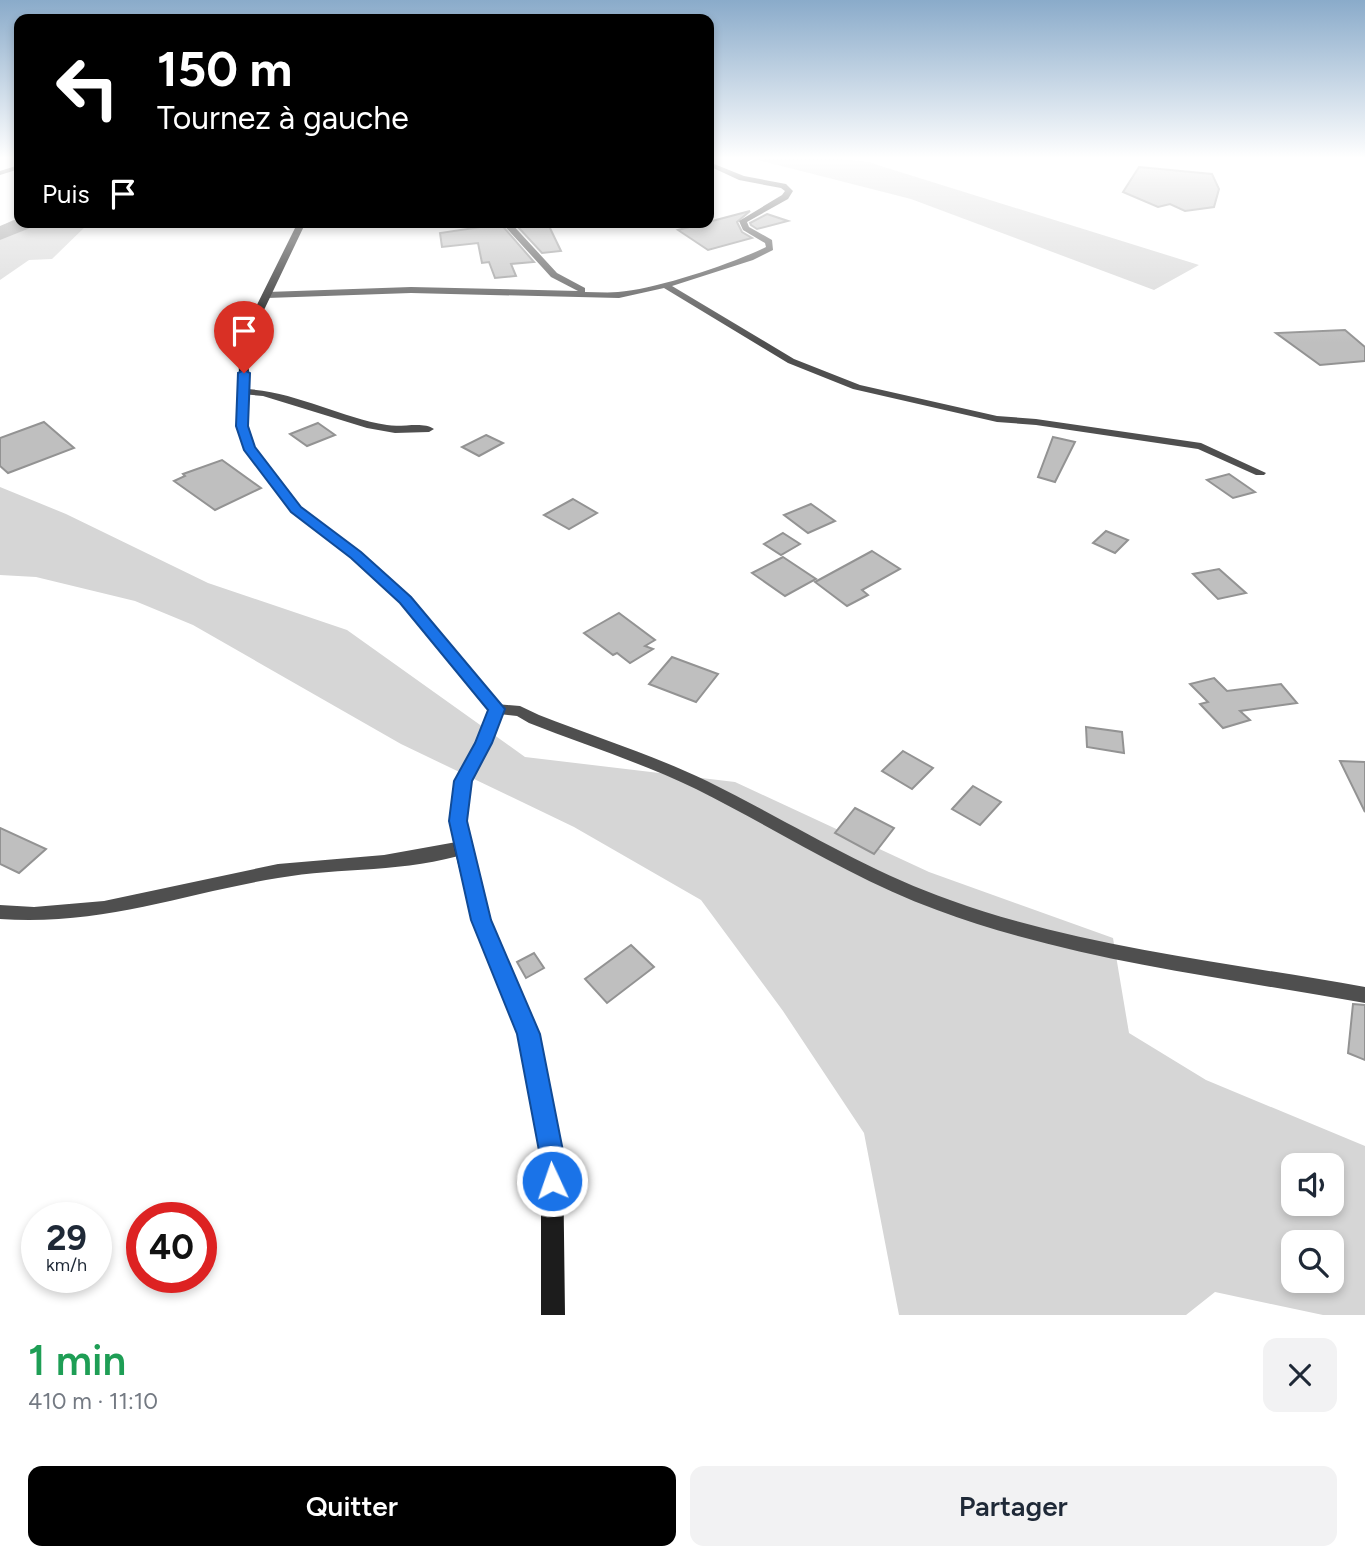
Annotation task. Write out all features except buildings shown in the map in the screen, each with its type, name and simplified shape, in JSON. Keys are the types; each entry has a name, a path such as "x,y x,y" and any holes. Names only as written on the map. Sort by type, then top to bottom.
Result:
{"street":[{"path":"267,295 411,290 619,295 664,285 750,258 770,248 769,242 746,228 744,220"},
{"path":"299,228 248,334 243,354 245,393 242,426 248,447 296,509 356,555 405,600 496,709 520,711 542,723 672,771 850,864 940,904 978,917 1129,955 1365,995"},
{"path":"511,228 554,275 591,293"},
{"path":"664,285 792,361 857,387 997,419 1036,422 1201,446 1260,473"},
{"path":"245,393 264,393 381,428 429,429"},
{"path":"496,709 484,743 463,781 458,821 462,848 481,920 528,1034 541,1090 552,1156 553,1315"},
{"path":"0,912 20,915 63,913 276,871 374,863 462,848"}],"shaded area":[{"path":"14,220 14,228 84,228 52,259 29,260 0,280 0,227"},
{"path":"968,220 1056,220 1199,265 1154,290"},
{"path":"0,487 66,514 208,583 347,630 525,757 735,782 929,872 1113,938 1129,1033 1206,1080 1365,1146 1365,1315 1323,1315 1215,1292 1186,1315 899,1315 864,1133 783,1011 701,900 574,827 401,744 193,625 135,601 36,577 0,575"}],"waterway":[{"path":"0,234 14,228"}],"route":[{"path":"244,373 242,426 248,447 296,509 356,555 405,600 452,652 496,709 484,743 463,781 458,821 462,848 481,920 528,1034 552,1156 552,1181"}]}
